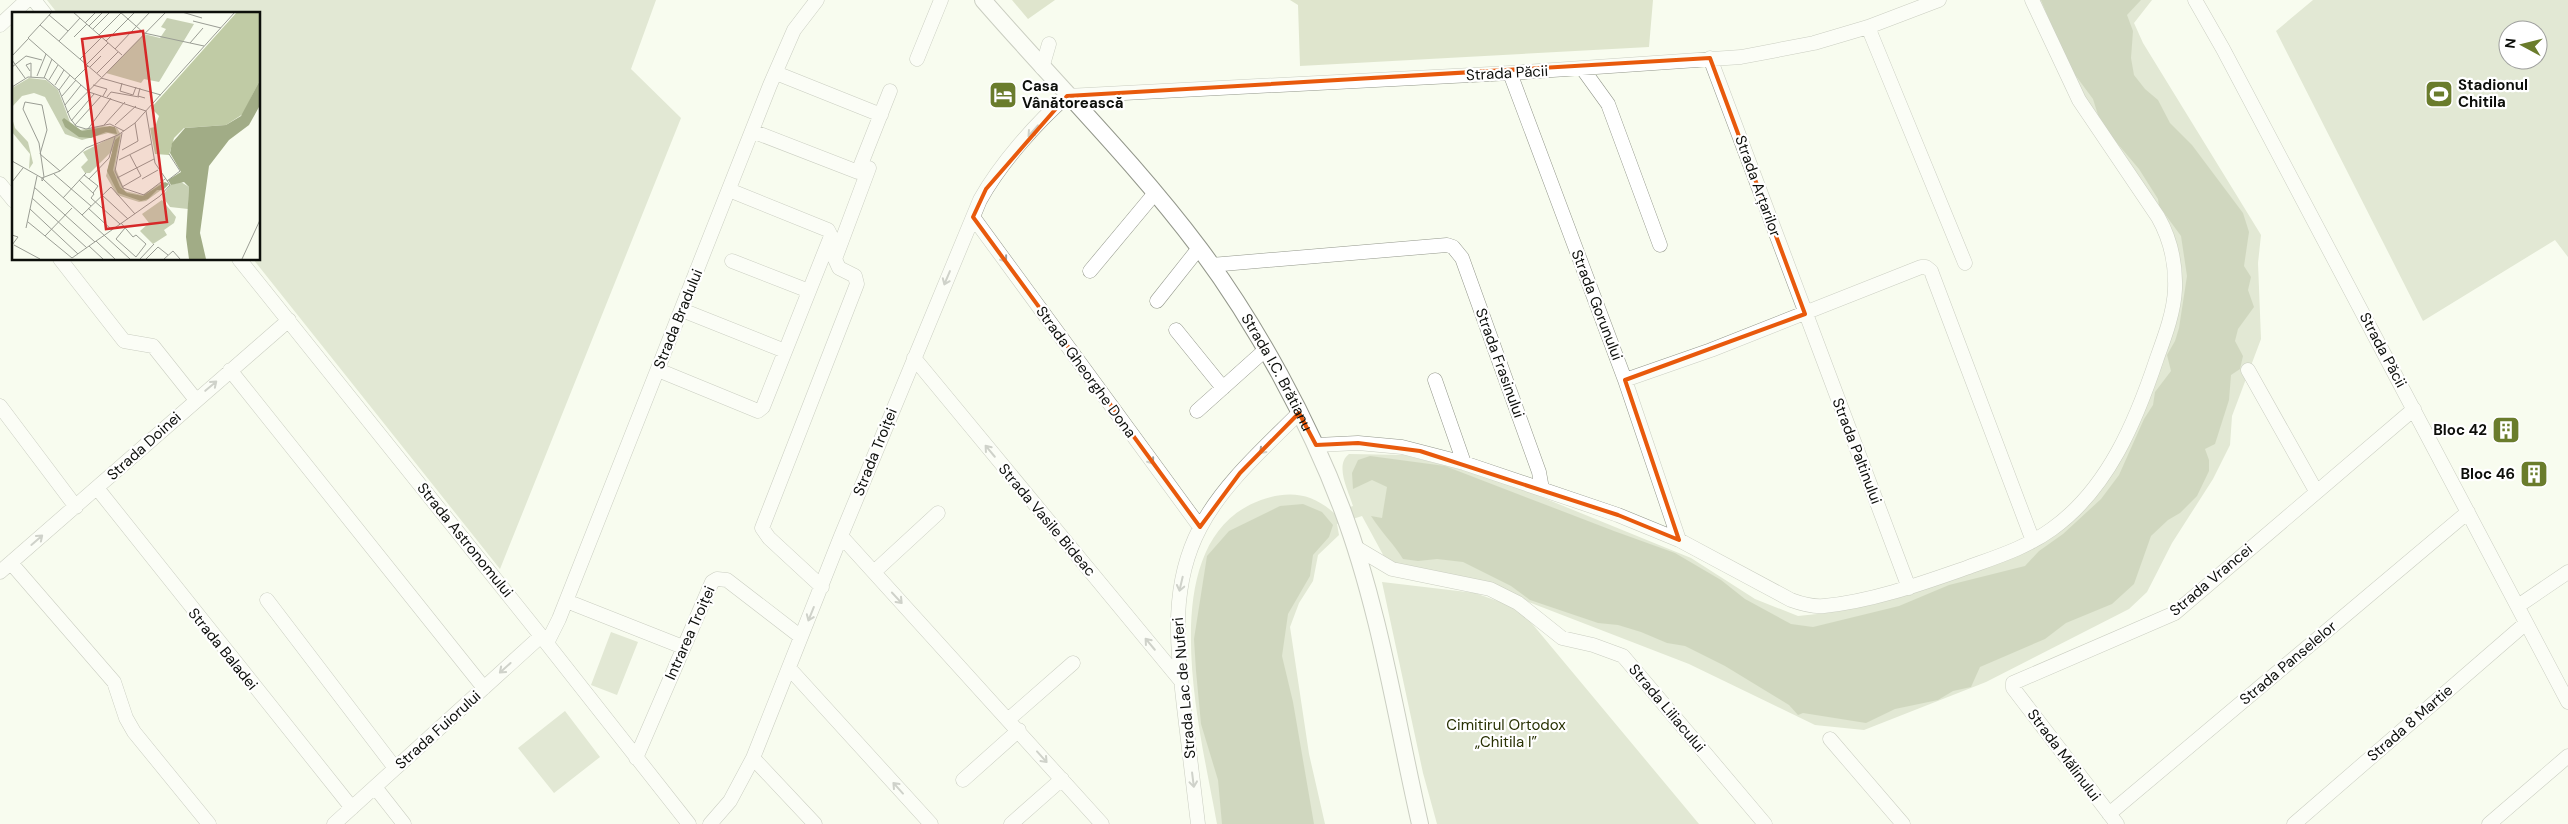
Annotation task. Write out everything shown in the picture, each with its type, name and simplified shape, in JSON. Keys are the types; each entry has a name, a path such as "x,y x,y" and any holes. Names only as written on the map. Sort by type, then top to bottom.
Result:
{"main road":[{"name":"Strada I.C. Brătianu","path":"983,0 1154,193 1199,248 1264,351 1299,413 1316,446 1356,547 1420,824"}],"street":[{"path":"14,12 27,0"},
{"path":"34,0 43,12"},
{"name":"Strada Bradului","path":"544,639 559,619 752,131 794,30 817,0"},
{"path":"916,59 941,0"},
{"name":"Strada Păcii","path":"1067,96 1510,73 1768,53 1868,27 1939,0"},
{"path":"1316,446 1358,443 1402,447 1464,463 1618,515 1679,540 1791,600 1808,605 1823,606 1909,588 2006,554 2033,541 2068,516 2093,488 2117,454 2150,380 2170,319 2175,291 2174,263 2169,236 2129,171 2079,100 2032,0"},
{"name":"Strada Păcii","path":"2195,0 2224,49 2568,702"},
{"path":"0,25 12,14"},
{"path":"1868,27 1965,263"},
{"path":"1042,68 1049,44"},
{"name":"Strada Arțarilor","path":"1710,58 1805,314"},
{"path":"1582,68 1608,104 1660,245"},
{"path":"776,73 881,115"},
{"name":"Strada Gorunului","path":"1510,73 1626,380 1679,540"},
{"path":"752,131 858,172 890,91"},
{"name":"Strada Troiței","path":"710,824 730,800 753,758 841,536 986,189 998,172 1052,109 1067,96"},
{"path":"822,587 769,538 762,528 857,284 855,276 839,268 836,259 869,168"},
{"path":"0,184 12,199"},
{"path":"658,370 762,410 831,236 830,232 729,190"},
{"path":"1090,271 1154,193"},
{"name":"Strada Gheorghe Dona","path":"973,217 1200,527"},
{"name":"Strada Frasinului","path":"1211,265 1447,245 1454,246 1462,258 1536,463 1542,489"},
{"path":"1157,301 1199,248"},
{"path":"61,260 124,341 154,346 196,400"},
{"name":"Strada Astronomului","path":"240,260 544,639 689,824"},
{"path":"732,261 809,291"},
{"path":"1626,380 1926,267 1931,271 2033,541"},
{"path":"682,310 785,351"},
{"name":"Strada Paltinului","path":"1805,314 1909,588"},
{"name":"Strada Doinei","path":"0,572 289,320"},
{"path":"1176,330 1223,388"},
{"path":"1197,411 1264,351"},
{"name":"Strada Vasile Bideac","path":"914,358 1181,681"},
{"path":"230,370 484,688"},
{"path":"2248,370 2316,491"},
{"path":"1435,380 1464,463"},
{"path":"0,406 76,507"},
{"name":"Strada Vrancei","path":"2013,686 2016,680 2163,620 2175,613 2414,409"},
{"name":"Strada Lac de Nuferi","path":"1198,824 1181,681 1177,628 1179,588 1187,559 1200,527 1240,473 1299,413"},
{"name":"Strada Baladei","path":"97,488 352,808"},
{"name":"Strada Panselelor","path":"2113,819 2468,512"},
{"path":"874,572 938,513"},
{"path":"841,536 1019,730 1102,824"},
{"name":"Strada Liliacului","path":"1356,547 1392,569 1490,589 1518,603 1562,638 1593,645 1623,656 1765,824"},
{"path":"11,563 114,682 126,718 134,732 209,824"},
{"path":"2518,606 2568,572"},
{"name":"Intrarea Troiței","path":"636,758 708,586 716,579 727,580 801,637"},
{"path":"267,600 395,768"},
{"path":"574,604 683,647"},
{"name":"Strada 8 Martie","path":"2294,824 2526,623"},
{"name":"Strada Fuiorului","path":"334,824 484,688 544,639"},
{"path":"1009,719 1073,662"},
{"path":"789,668 931,824"},
{"name":"Strada Mălinului","path":"2013,686 2113,819"},
{"path":"962,780 1019,730"},
{"path":"1830,739 1903,824"},
{"path":"2489,824 2568,756"},
{"path":"753,758 815,824"},
{"path":"1011,824 1062,778"},
{"path":"375,787 404,824"}],"highlighted area":[{"path":"1710,58 1805,314 1625,380 1679,540 1618,515 1420,451 1358,443 1316,445 1299,413 1240,473 1200,527 973,217 986,189 1067,96"}],"green space":[{"path":"47,0 656,0 631,69 681,118 500,569 254,260 260,260 260,12 56,12"},
{"path":"2032,0 2152,0 2134,23 2143,43 2261,235 2258,263 2261,339 2232,416 2230,445 2213,479 2172,543 2147,592 2129,609 1986,682 1864,730 1815,725 1689,664 1526,601 1387,562 1362,516 1337,524 1339,535 1318,555 1313,581 1299,603 1290,627 1309,754 1325,824 1217,824 1195,694 1191,645 1193,598 1204,556 1226,522 1261,500 1281,495 1300,495 1317,501 1334,513 1353,506 1343,472 1345,459 1349,454 1403,455 1463,470 1534,494 1691,558 1755,599 1798,616 1827,613 1897,597 2017,556 2090,499 2140,402 2168,326 2172,249 2071,86"},
{"path":"2313,0 2568,0 2568,257 2555,240 2423,321 2276,31"},
{"name":"Cimitirul Ortodox „Chitila I”","path":"1382,582 1475,593 1503,603 1524,614 1699,824 1437,824 1423,773"},
{"path":"611,632 638,642 617,695 591,685"},
{"path":"565,711 600,757 554,793 518,748"}],"shaded area":[{"path":"1012,0 1055,0 1028,19"},
{"path":"1290,0 1653,0 1649,47 1300,66 1298,5"},
{"path":"2041,0 2141,0 2127,15 2133,31 2131,58 2134,75 2145,89 2158,100 2170,123 2192,145 2243,213 2249,232 2244,266 2251,277 2248,290 2254,307 2238,329 2235,341 2243,356 2240,369 2231,375 2229,400 2215,444 2205,449 2209,460 2209,471 2197,496 2180,513 2168,520 2151,536 2134,584 2112,604 2066,623 2045,639 1980,667 1971,687 1953,691 1938,700 1895,709 1866,723 1803,713 1798,715 1789,705 1725,666 1685,646 1667,643 1618,625 1598,623 1530,600 1511,586 1463,562 1437,559 1418,561 1403,559 1371,516 1382,518 1387,487 1372,480 1353,489 1352,473 1358,460 1370,456 1445,466 1675,553 1721,580 1745,599 1791,624 1813,627 1899,606 1949,585 2025,566 2039,551 2063,534 2101,499 2119,475 2144,419 2153,405 2155,392 2171,371 2167,355 2175,341 2179,328 2187,276 2181,236 2159,206 2158,199 2139,169 2111,136 2098,115 2093,99 2067,64"},
{"path":"1303,504 1322,512 1333,525 1329,537 1313,555 1310,576 1288,614 1282,656 1293,702 1314,824 1222,824 1218,780 1201,724 1194,639 1207,556 1229,531 1280,506"}],"place":[{"name":"Stadionul Chitila","path":"2439,94"},
{"name":"Casa Vânătorească","path":"1003,95"},
{"name":"Bloc 42","path":"2506,430"},
{"name":"Bloc 46","path":"2534,474"}]}
